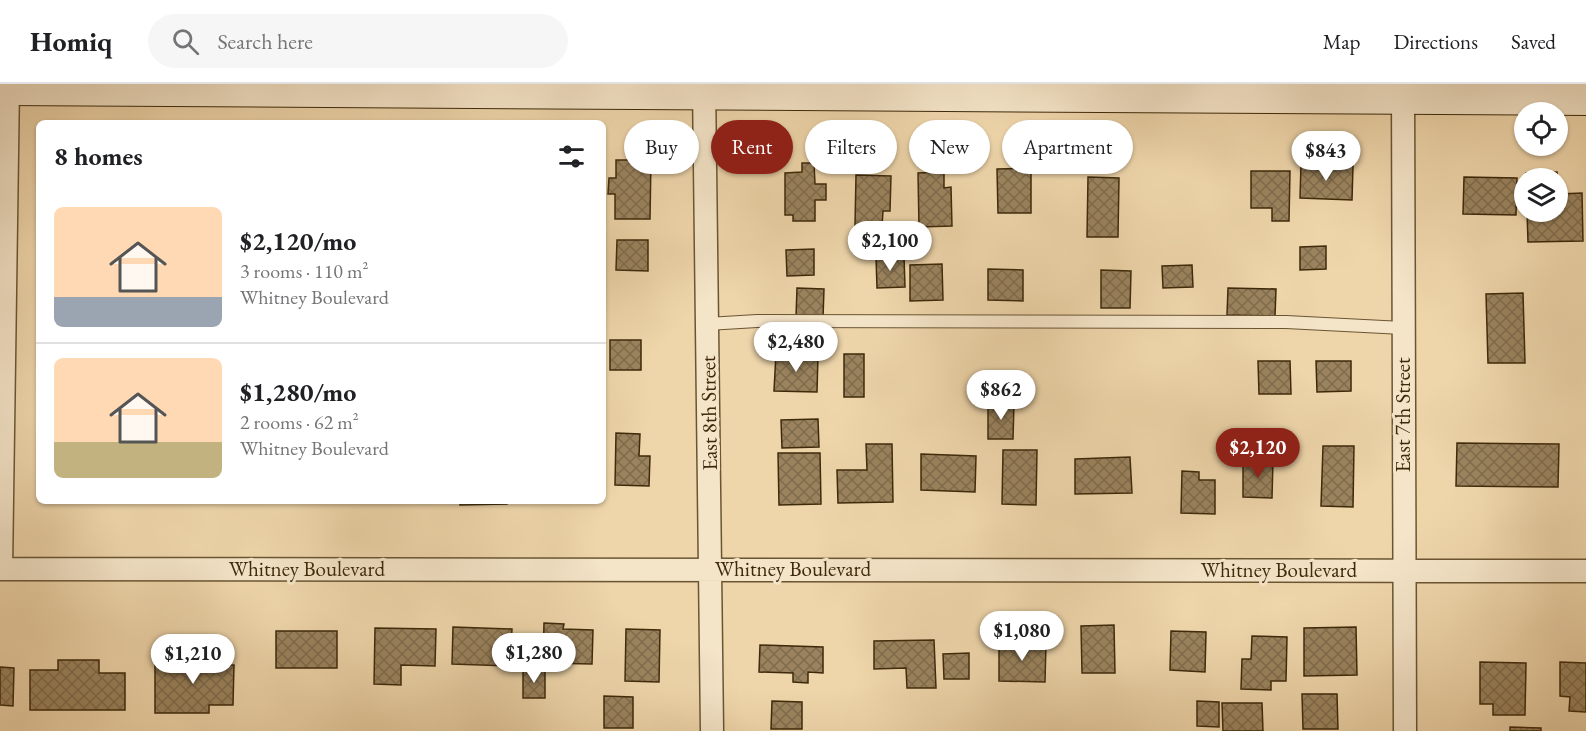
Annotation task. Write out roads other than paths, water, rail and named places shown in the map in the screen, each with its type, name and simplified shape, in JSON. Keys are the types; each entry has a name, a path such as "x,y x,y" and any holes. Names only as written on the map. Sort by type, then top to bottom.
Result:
{"main road":[{"path":"5,87 1403,91 1586,99"}],"street":[{"path":"0,569 5,87"},
{"name":"East 8th Street","path":"704,90 712,731"},
{"name":"East 7th Street","path":"1403,91 1405,731"},
{"name":"Whitney Boulevard","path":"0,569 711,568 1586,572"}],"lane":[{"path":"708,324 757,321 1263,322 1403,328"}]}
